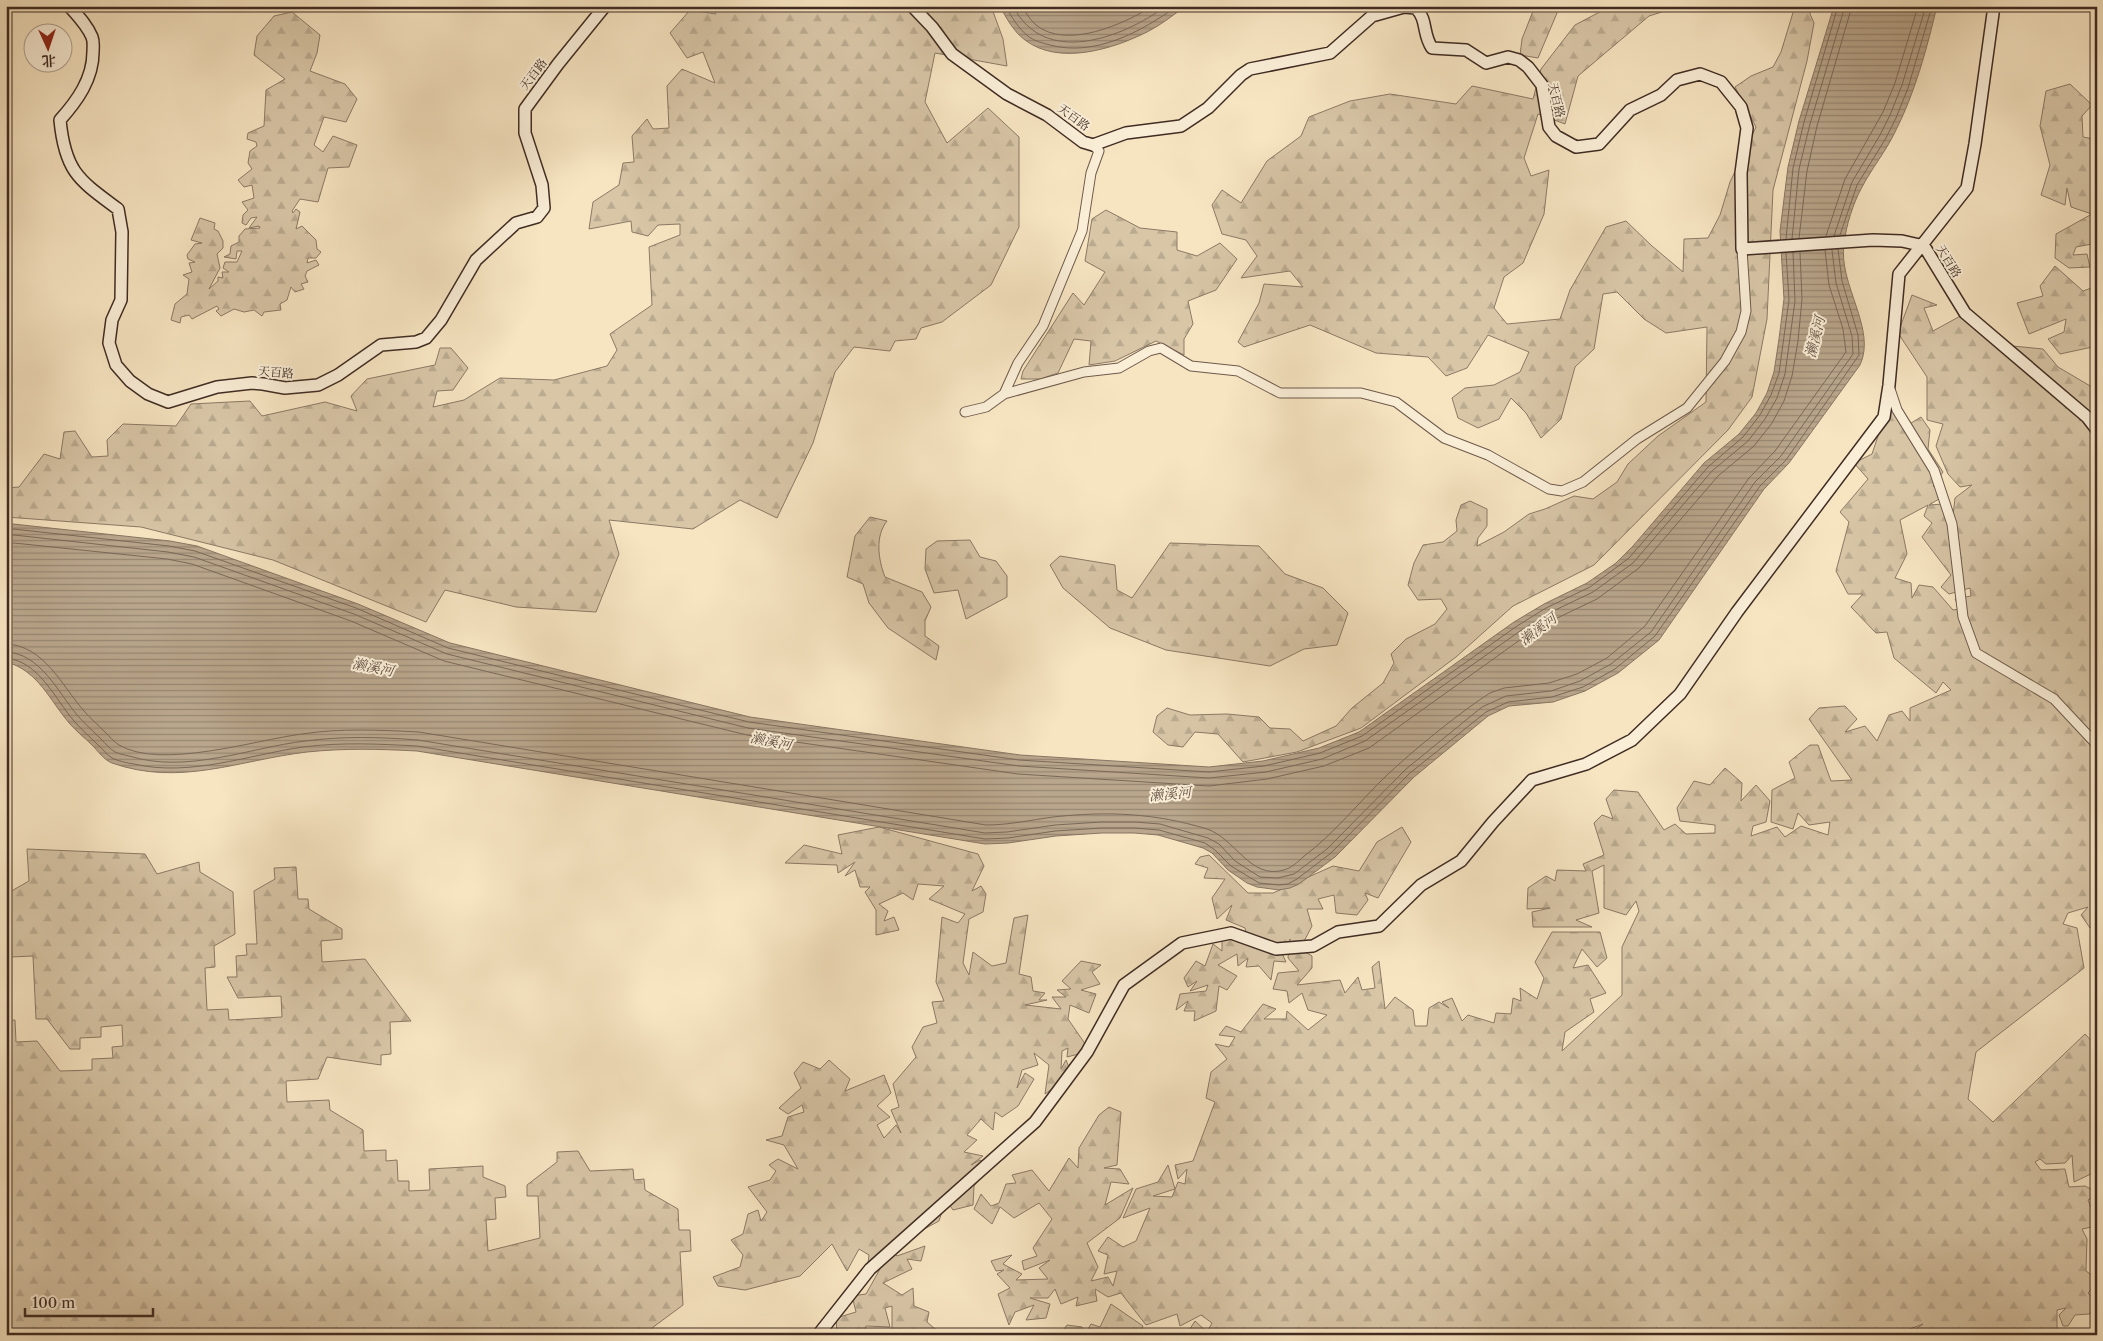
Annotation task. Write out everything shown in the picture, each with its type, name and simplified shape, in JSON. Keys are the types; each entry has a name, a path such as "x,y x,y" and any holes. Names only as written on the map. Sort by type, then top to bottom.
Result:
{"main road":[{"name":"天百路","path":"69,6 93,39 93,62 86,83 75,104 60,120 62,143 70,164 82,182 118,209 122,232 122,300 112,320 109,343 116,365 130,381 148,394 168,402 226,386 263,384 285,388 318,385 338,375 382,345 416,342 426,338 444,316 476,260 516,223 537,217 544,208 542,185 525,134 525,110 558,64 605,6"},
{"name":"天百路","path":"912,6 932,27 952,54 1007,94 1047,115 1083,142 1093,145 1126,132 1180,126 1208,108 1241,75 1250,70 1330,53 1372,16 1404,7 1416,8 1424,16 1426,38 1432,48 1466,50 1486,63 1508,57 1519,60 1528,67 1542,85 1549,127 1556,136 1576,147 1599,144 1630,110 1661,94 1677,80 1700,74 1721,82 1741,107 1747,128 1741,173 1742,250 1772,246 1873,240 1902,241 1924,246 1965,313 2087,417 2097,430"},
{"path":"818,1335 870,1268 1035,1122 1087,1052 1124,985 1182,943 1231,933 1276,949 1313,946 1338,932 1379,926 1421,886 1461,861 1493,822 1532,780 1586,764 1632,740 1680,694 1737,612 1884,416 1889,385 1899,274 1909,260 1924,246 1967,188 1994,6"}],"street":[{"path":"1004,394 1018,363 1043,326 1082,231 1090,173 1099,151 1093,145"},
{"path":"965,412 986,407 1004,394 1084,372 1119,368 1149,351 1161,348 1191,366 1238,371 1280,394 1361,393 1396,402 1444,438 1488,455 1550,489 1562,491 1583,482 1637,439 1687,408 1725,362 1741,332 1746,310 1742,250"},
{"path":"1889,385 1897,410 1934,470 1952,524 1963,617 1976,653 2054,699 2097,745"}],"green space":[{"path":"711,6 991,6 1003,39 1007,66 935,53 925,102 947,143 988,108 1019,137 1019,227 991,285 942,322 921,328 916,339 895,341 890,351 854,347 835,372 813,443 777,518 740,500 693,529 609,520 619,554 596,612 516,607 445,590 426,622 273,560 141,527 6,517 6,488 19,487 44,454 60,459 64,432 75,431 92,457 108,456 107,440 123,424 176,426 191,404 250,401 262,416 325,402 357,411 351,396 367,379 435,365 440,348 451,348 468,368 453,390 437,391 433,407 464,400 500,378 554,380 607,366 617,350 610,334 652,305 649,247 680,235 680,224 658,225 648,236 632,232 631,221 589,229 593,202 619,185 623,163 634,162 632,136 647,119 653,129 669,128 667,86 682,69 715,83 703,52 687,58 670,33 690,10 716,14"},
{"path":"1535,6 1557,6 1557,13 1538,58 1520,55 1522,39"},
{"path":"1611,6 1681,6 1649,16 1578,76 1565,124 1538,114 1524,158 1531,176 1549,170 1544,214 1523,263 1504,277 1494,308 1507,324 1560,319 1570,290 1606,227 1626,221 1683,272 1684,239 1708,238 1720,215 1730,182 1756,127 1735,87 1751,76 1773,67 1781,52 1795,6 1810,6 1810,14 1814,23 1807,61 1773,190 1767,319 1752,397 1728,430 1594,565 1513,606 1456,657 1361,728 1297,752 1243,762 1218,734 1195,732 1183,747 1168,745 1153,732 1157,716 1167,708 1190,715 1227,714 1259,717 1270,728 1290,729 1303,741 1336,726 1352,708 1383,683 1394,663 1391,654 1406,639 1435,624 1447,609 1441,599 1418,600 1408,585 1414,563 1423,545 1443,542 1457,531 1456,520 1461,505 1470,501 1487,509 1487,526 1478,538 1477,546 1504,532 1529,514 1574,496 1593,499 1617,482 1628,464 1658,436 1706,402 1707,327 1666,333 1644,319 1617,292 1603,294 1594,349 1575,367 1561,419 1541,438 1526,413 1511,398 1499,419 1478,428 1458,418 1452,398 1465,388 1494,385 1520,372 1529,352 1488,335 1467,368 1446,376 1428,357 1376,353 1310,325 1244,347 1238,342 1259,303 1264,284 1303,287 1290,271 1241,278 1257,256 1246,240 1222,234 1212,205 1222,190 1241,203 1267,161 1301,136 1309,117 1350,101 1390,94 1456,104 1472,86 1533,99 1541,69 1575,25"},
{"path":"292,12 320,35 317,53 310,71 345,84 357,99 346,122 324,117 314,145 323,152 333,136 357,145 349,167 328,168 318,202 300,199 292,211 293,213 296,209 300,212 296,229 302,226 316,240 317,249 321,252 316,258 308,258 307,263 316,260 319,265 307,271 305,276 308,282 301,284 304,289 295,292 291,287 287,300 280,304 281,310 264,312 262,316 254,310 244,312 234,309 221,316 216,311 219,309 217,306 192,319 189,315 181,317 180,323 171,320 175,304 187,294 189,279 183,275 192,272 189,263 195,262 188,259 187,255 195,244 202,243 191,240 200,218 215,223 214,229 218,231 223,241 223,248 217,254 220,268 209,289 218,281 218,277 223,278 222,272 229,272 223,268 225,262 237,262 242,251 237,251 236,259 224,257 230,254 231,246 239,242 239,236 245,229 260,228 259,226 249,228 257,217 251,218 246,225 242,223 243,215 248,210 242,202 254,198 252,185 244,187 238,180 252,169 248,163 250,151 257,146 256,142 247,139 248,133 264,126 266,90 285,79 254,55 257,36 274,16"},
{"path":"2070,84 2092,105 2082,116 2083,137 2094,139 2097,131 2097,243 2076,247 2073,255 2087,254 2090,267 2069,268 2055,258 2056,234 2092,214 2071,207 2067,188 2065,205 2041,195 2050,165 2040,126 2046,91"},
{"path":"1106,210 1140,228 1177,232 1177,250 1197,256 1220,243 1237,259 1216,290 1188,301 1193,324 1184,339 1184,355 1156,341 1115,361 1089,365 1091,341 1074,339 1058,373 1040,379 1021,379 1023,371 1073,293 1084,305 1105,272 1085,261 1092,219"},
{"path":"2097,243 2097,262 2095,262"},
{"path":"2055,266 2083,291 2097,286 2097,346 2060,354 2048,339 2064,332 2066,319 2029,334 2017,303 2043,296 2040,286"},
{"path":"1912,295 1937,305 1924,308 1933,331 1964,314 1992,344 2043,349 2058,367 2097,390 2097,925 2090,928 2081,915 2088,907 2068,913 2063,924 2077,928 2084,968 1976,1052 1968,1099 1993,1122 2085,1034 2097,1047 2097,1165 2095,1172 2074,1182 2072,1155 2065,1163 2046,1164 2040,1159 2035,1162 2041,1170 2065,1169 2069,1187 2085,1186 2097,1192 2097,1195 2088,1200 2091,1207 2097,1208 2097,1226 2082,1229 2087,1239 2086,1271 2097,1279 2097,1284 2088,1293 2097,1303 2097,1307 2089,1314 2075,1315 2068,1326 2063,1326 2059,1315 2066,1308 2057,1310 2057,1329 2044,1335 1907,1335 1923,1324 1894,1335 1186,1335 1195,1321 1207,1332 1212,1323 1201,1315 1180,1326 1177,1314 1146,1325 1121,1293 1108,1297 1095,1289 1097,1301 1076,1306 1078,1297 1061,1304 1055,1289 1048,1298 1030,1298 1050,1304 1046,1318 1026,1320 1034,1305 1015,1312 1009,1325 998,1294 1010,1288 997,1274 1004,1270 996,1271 991,1261 1012,1255 1003,1264 1022,1274 1016,1280 1048,1279 1039,1268 1050,1260 1024,1270 1022,1261 1037,1256 1033,1248 1052,1219 1039,1203 1014,1218 1000,1207 992,1224 974,1209 981,1194 991,1206 999,1203 1006,1184 1016,1183 1012,1175 1032,1170 1049,1191 1069,1158 1078,1168 1079,1148 1099,1115 1109,1107 1121,1112 1117,1165 1104,1168 1120,1169 1129,1184 1111,1182 1105,1205 1133,1188 1120,1218 1087,1243 1098,1267 1091,1281 1108,1277 1113,1286 1117,1271 1104,1274 1108,1255 1098,1251 1108,1237 1123,1247 1136,1241 1150,1208 1123,1218 1136,1189 1158,1182 1168,1165 1175,1189 1153,1196 1172,1197 1178,1182 1185,1184 1187,1169 1178,1179 1175,1165 1193,1161 1215,1102 1206,1098 1211,1072 1227,1059 1215,1044 1229,1047 1235,1037 1219,1035 1226,1026 1241,1032 1263,1004 1276,1009 1264,1019 1286,1019 1287,1011 1308,1030 1327,1015 1308,1010 1302,993 1289,1003 1287,991 1273,989 1278,973 1299,971 1288,958 1290,939 1288,950 1280,949 1286,962 1274,961 1271,980 1259,966 1246,967 1248,958 1238,966 1237,954 1218,965 1237,976 1227,990 1219,986 1216,1011 1194,1021 1195,1011 1184,1011 1188,1001 1176,1010 1180,994 1206,991 1208,985 1190,991 1197,981 1188,987 1184,978 1196,961 1205,966 1213,944 1222,951 1222,935 1249,945 1245,928 1226,920 1232,905 1217,919 1212,898 1225,879 1204,878 1208,868 1195,864 1200,857 1209,855 1248,893 1273,893 1333,866 1359,871 1377,842 1402,827 1411,842 1378,898 1365,893 1368,900 1357,915 1336,913 1334,895 1318,899 1323,909 1307,909 1312,926 1300,949 1312,956 1312,968 1297,985 1340,980 1345,993 1358,977 1362,990 1375,988 1372,967 1379,961 1385,1009 1395,997 1413,1010 1415,1026 1427,1026 1429,1008 1439,1002 1449,1008 1442,1002 1452,998 1462,1021 1468,1015 1494,1023 1496,1013 1511,1014 1513,998 1521,1001 1520,988 1537,999 1544,978 1535,962 1552,932 1600,932 1607,958 1597,967 1582,949 1573,968 1588,965 1606,993 1590,999 1594,1012 1565,1032 1562,1051 1622,995 1622,947 1639,911 1636,901 1626,915 1604,908 1604,865 1592,871 1599,913 1576,920 1592,927 1533,927 1532,912 1550,908 1527,909 1528,888 1546,876 1555,881 1557,870 1586,871 1583,864 1604,855 1594,823 1602,815 1613,819 1606,799 1614,790 1638,792 1664,830 1675,824 1686,834 1715,833 1715,825 1680,821 1677,808 1694,781 1710,785 1725,768 1742,783 1741,801 1756,785 1770,801 1766,822 1753,826 1751,836 1777,827 1785,837 1801,826 1828,835 1830,822 1809,825 1798,813 1793,829 1771,822 1772,790 1795,778 1789,762 1810,745 1818,745 1831,781 1852,780 1809,719 1819,708 1845,706 1857,719 1845,732 1865,726 1877,741 1889,715 1902,711 1910,721 1910,708 1951,690 1943,682 1936,693 1894,658 1887,632 1876,633 1851,607 1863,594 1848,594 1836,571 1849,522 1840,512 1868,479 1854,463 1872,454 1888,406 1899,405 1903,428 1921,417 1930,430 1928,449 1943,472 1933,486 1944,496 1929,505 1944,504 1953,516 1955,498 1972,485 1960,487 1948,474 1936,446 1943,424 1927,420 1927,377 1898,333","holes":["1928,505 1924,516 1932,523 1922,537 1951,575 1941,587 1949,594 1970,588 1971,596 1955,599 1960,609 1953,610 1933,587 1919,585 1912,598 1911,583 1895,578 1907,554 1900,520"]},
{"path":"870,517 887,521 879,541 879,555 885,577 922,592 931,607 925,621 925,636 939,646 936,660 888,628 869,603 863,584 847,577 855,536"},
{"path":"970,540 980,557 996,561 1007,576 1007,597 966,619 958,590 934,593 925,569 926,549 937,541"},
{"path":"1170,543 1259,546 1285,574 1323,588 1348,613 1337,645 1304,649 1270,666 1166,650 1110,628 1063,588 1050,565 1060,556 1115,565 1117,590 1132,598"},
{"path":"879,827 978,854 984,866 972,891 981,886 986,894 983,912 969,919 963,963 969,975 973,952 992,966 1006,963 1014,918 1028,915 1019,974 1031,977 1033,991 1045,993 1039,1000 1047,1000 1025,1005 1061,1009 1052,997 1066,997 1057,990 1071,989 1062,981 1081,961 1101,965 1092,972 1100,984 1081,990 1096,994 1089,1013 1070,1005 1068,1019 1090,1051 1067,1057 1068,1048 1062,1051 1061,1069 1066,1060 1072,1075 1045,1094 1049,1065 1034,1053 1038,1065 1022,1070 1017,1088 1025,1073 1034,1079 1018,1106 1002,1117 995,1112 993,1130 981,1119 967,1135 977,1140 964,1152 983,1156 971,1165 980,1160 990,1166 974,1186 973,1205 953,1210 946,1200 939,1221 889,1248 897,1256 925,1246 921,1261 907,1259 912,1269 883,1283 902,1295 913,1288 914,1306 929,1312 927,1322 942,1335 897,1335 902,1329 892,1330 892,1306 885,1308 890,1327 866,1326 864,1335 837,1334 836,1318 856,1312 852,1296 866,1294 880,1269 867,1273 869,1255 859,1249 847,1271 832,1244 800,1276 745,1290 718,1286 713,1277 740,1267 743,1255 731,1240 743,1234 748,1214 758,1210 761,1221 767,1212 748,1187 770,1180 776,1171 769,1165 778,1159 798,1169 784,1145 766,1140 782,1136 788,1117 804,1112 802,1105 788,1114 779,1108 801,1088 794,1073 803,1062 820,1069 829,1060 850,1079 845,1091 884,1075 891,1093 877,1106 890,1117 877,1125 884,1138 896,1125 901,1133 891,1110 899,1107 893,1084 916,1057 912,1047 923,1027 937,1023 932,1002 944,1001 936,982 942,917 958,923 965,914 929,899 944,886 918,884 913,900 903,893 879,904 888,911 884,921 894,917 899,930 876,935 876,910 865,892 870,887 860,887 855,870 845,876 855,862 838,873 837,865 785,863 804,845 842,854 838,835"},
{"path":"27,849 145,854 157,874 199,862 200,872 233,892 235,934 214,946 215,967 205,968 207,1010 228,1009 229,1020 282,1017 281,996 238,998 227,977 237,977 236,956 247,955 246,944 257,944 254,891 275,879 274,868 296,867 298,899 308,899 309,909 342,929 342,939 321,941 322,962 365,959 411,1021 390,1022 391,1054 381,1055 381,1065 327,1057 318,1079 286,1081 287,1102 329,1100 330,1110 363,1130 364,1151 386,1150 386,1161 397,1160 398,1181 409,1181 409,1191 430,1190 429,1169 483,1166 483,1177 505,1186 506,1197 495,1198 496,1219 486,1220 488,1251 540,1238 538,1196 527,1196 527,1185 557,1162 557,1152 578,1151 590,1171 633,1169 634,1180 644,1179 645,1190 678,1209 679,1230 690,1230 691,1251 680,1252 683,1305 652,1328 652,1335 6,1335 6,1021 15,1020 16,1042 37,1041 60,1071 92,1070 92,1059 113,1058 112,1047 123,1046 122,1025 101,1027 101,1037 80,1038 80,1049 70,1049 47,1019 36,1019 33,956 11,957 11,946 6,946 6,914 9,914 8,893 29,881"},
{"path":"1111,1304 1143,1326 1139,1335 1115,1335 1114,1332 1111,1335 1060,1335 1067,1325 1082,1327 1085,1334 1091,1324 1100,1327"}],"water":[{"path":"1000,6 1186,6 1157,26 1133,38 1102,49 1070,53 1054,52 1039,48 1025,40 1014,29"},
{"name":"濑溪河","path":"1834,6 1937,6 1925,54 1909,102 1891,139 1859,193 1846,230 1844,259 1846,275 1861,321 1864,337 1864,351 1860,365 1789,463 1764,489 1659,640 1618,673 1585,691 1553,702 1509,706 1488,716 1414,777 1335,857 1299,884 1290,888 1279,890 1257,887 1247,883 1228,870 1212,853 1203,848 1158,835 1102,833 985,844 417,751 362,749 321,751 186,772 162,773 137,770 106,760 70,724 35,679 17,666 6,662 6,525 13,524 170,541 197,546 358,604 450,643 750,717 1020,755 1209,767 1263,761 1319,748 1359,732 1514,622 1544,604 1587,583 1616,563 1633,546 1704,463 1739,434 1756,413 1767,393 1774,372 1779,339 1784,299 1780,231 1788,167 1799,121"}]}
